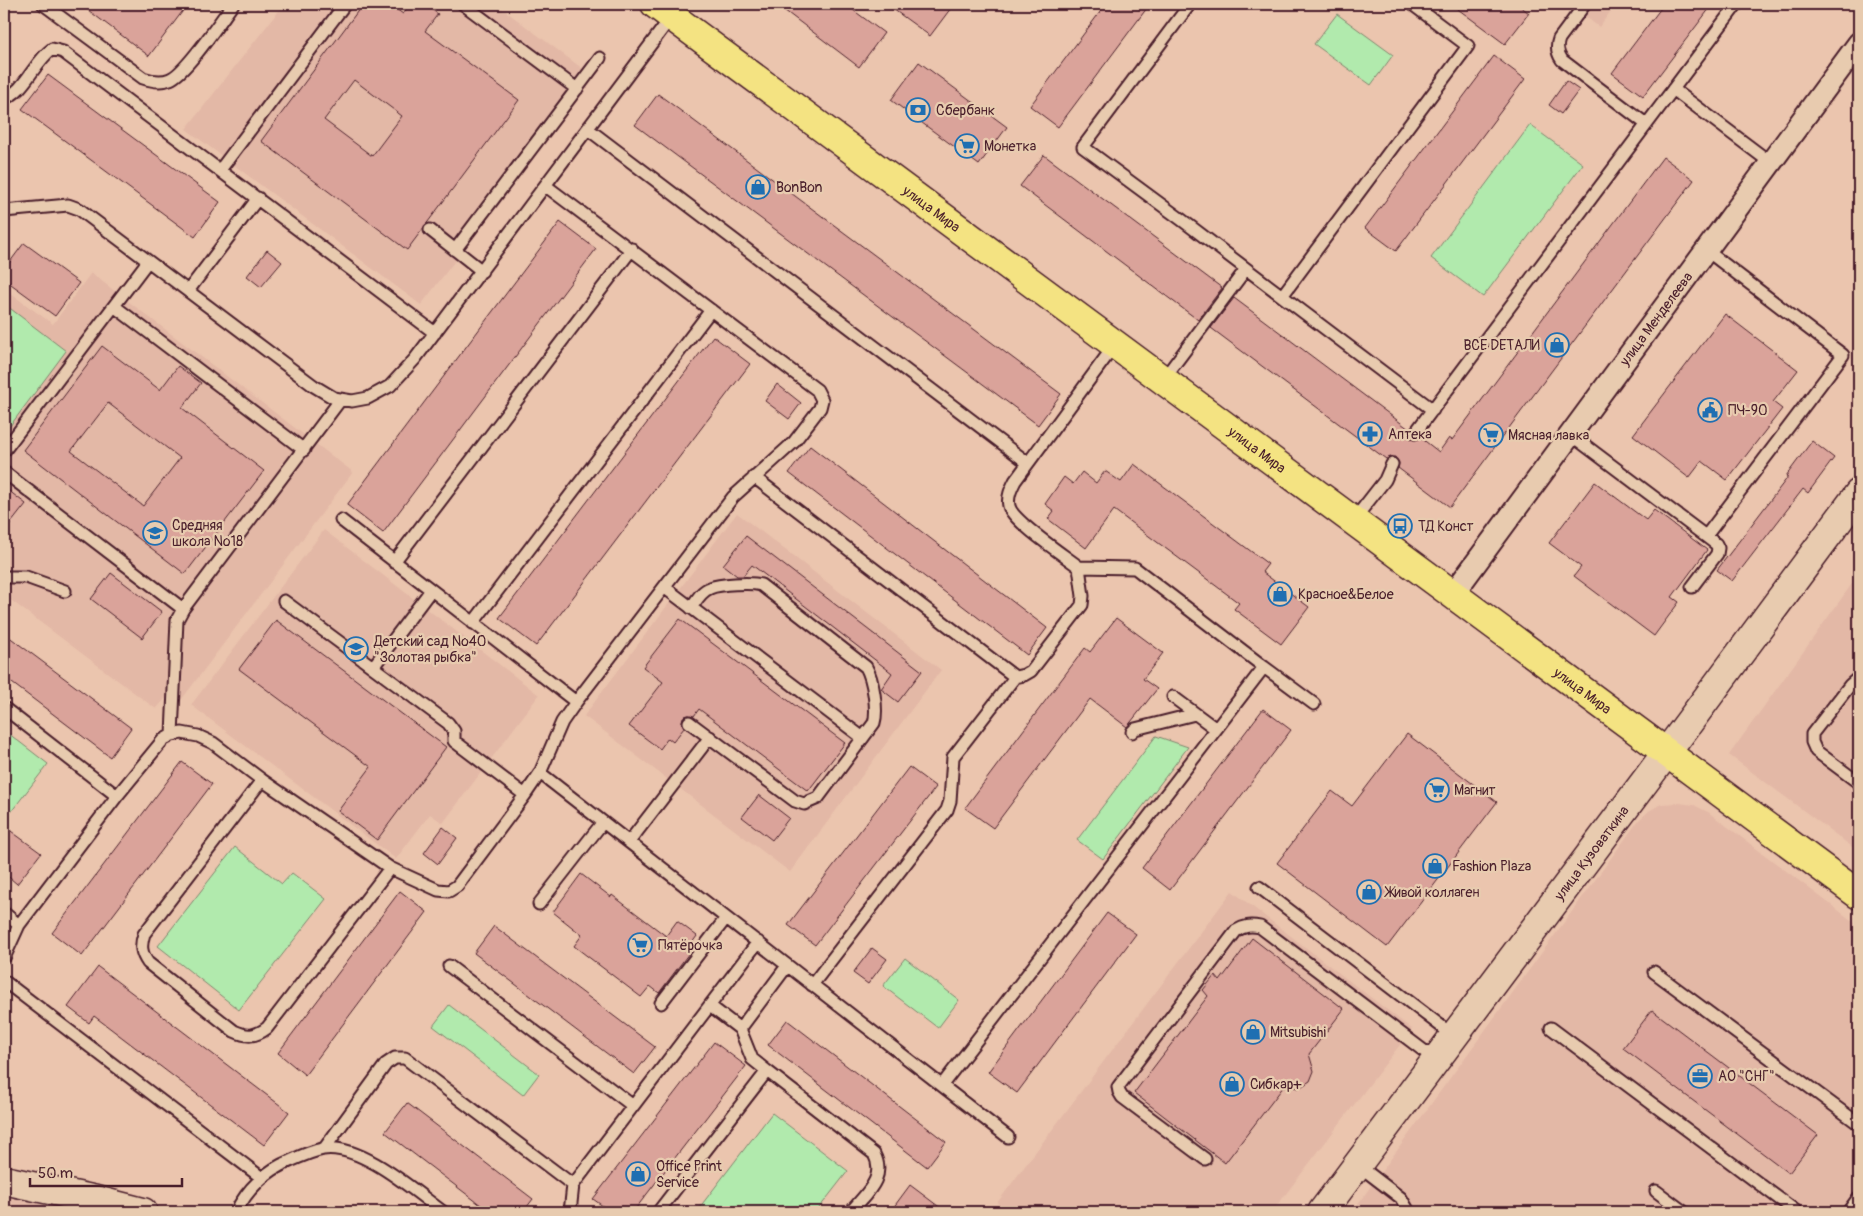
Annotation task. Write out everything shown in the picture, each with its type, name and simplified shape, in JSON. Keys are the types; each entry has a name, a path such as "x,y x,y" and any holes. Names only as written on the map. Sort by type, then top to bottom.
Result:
{"main road":[{"name":"улица Мира","path":"663,10 1114,346 1859,895"},
{"name":"улица Кузоваткина","path":"1322,1212 1859,493"},
{"path":"4,1180 143,1212"}],"street":[{"name":"улица Менделеева","path":"1453,594 1859,43"}],"lane":[{"path":"43,4 143,78 156,82 170,79 183,70 233,4"},
{"path":"220,170 345,4"},
{"path":"463,4 577,89"},
{"path":"1190,4 1083,148 1246,268 1433,410"},
{"path":"1282,296 1468,46 1412,4"},
{"path":"1585,4 1559,39 1557,45 1558,54 1562,60 1646,124"},
{"path":"1415,434 1737,4"},
{"path":"4,211 68,205 79,208 314,386 334,398 352,401 368,398 390,386 435,334 588,129 663,10"},
{"path":"4,98 15,94 43,56 52,49 63,52 435,334"},
{"path":"455,250 600,58"},
{"path":"1673,89 1771,163"},
{"path":"588,129 1028,463"},
{"path":"4,958 19,925 117,796 163,740 172,735 182,733 198,736 212,742 262,780 390,868 438,890 449,891 457,886 540,773 562,722 576,702 733,497 794,442 820,408 822,400 817,390 546,186"},
{"path":"188,291 258,198"},
{"path":"430,230 482,271"},
{"path":"394,562 632,249"},
{"path":"1706,250 1843,355 1706,536"},
{"path":"4,452 148,261"},
{"path":"1162,381 1246,268"},
{"path":"114,306 304,450"},
{"path":"473,623 711,310"},
{"path":"1114,346 1016,481 1009,493 1009,508 1017,520 1079,566 1135,568 1314,704"},
{"path":"172,735 177,620 183,609 341,399"},
{"path":"1570,434 1716,544 1718,552 1692,588"},
{"path":"1354,521 1385,480 1392,464"},
{"path":"4,472 183,609"},
{"path":"754,477 1015,677"},
{"path":"341,520 576,702"},
{"path":"812,985 946,810 950,801 953,757 1015,677 1031,671 1082,604 1083,596 1079,566"},
{"path":"4,577 26,577 65,591"},
{"path":"689,722 795,801 804,804 818,798 874,723 877,715 870,674 866,668 760,585 752,583 710,588 702,593 691,608"},
{"path":"664,587 863,738"},
{"path":"373,667 430,590"},
{"path":"284,601 448,723 454,731 454,741 525,795"},
{"path":"942,1085 1264,667"},
{"path":"1859,677 1850,685 1812,734 1812,742 1816,751 1859,784"},
{"path":"1173,697 1216,730"},
{"path":"4,708 117,796"},
{"path":"1132,732 1135,729 1195,714"},
{"path":"629,842 710,737"},
{"path":"540,773 1008,1137"},
{"path":"262,780 144,934 141,944 142,955 148,963 234,1031 245,1036 258,1035 267,1028 390,868"},
{"path":"539,904 603,822"},
{"path":"1259,887 1454,1036"},
{"path":"4,913 19,925"},
{"path":"661,1003 726,918"},
{"path":"1205,1159 1122,1097 1118,1087 1236,931 1242,927 1260,926 1436,1060"},
{"path":"570,1212 573,1185 758,942"},
{"path":"449,966 633,1106"},
{"path":"740,1029 787,966"},
{"path":"1654,972 1859,1124"},
{"path":"4,981 262,1178"},
{"path":"710,1006 740,1029 752,1059 874,1154 879,1171 876,1179 851,1212"},
{"path":"1551,1028 1797,1212"},
{"path":"324,1149 386,1064 395,1058 406,1058 573,1185"},
{"path":"658,1212 767,1070"},
{"path":"236,1212 245,1196 262,1178 283,1164 324,1149 342,1150 359,1155 390,1172 443,1212"},
{"path":"1358,1165 1401,1198 1409,1212"},
{"path":"1656,1191 1684,1212"},
{"path":"1848,1212 1859,1197"}],"shaded area":[{"path":"284,4 496,4 595,78 421,305 186,129"},
{"path":"1569,4 1616,4 1599,27"},
{"name":"Средняя школа №18","path":"91,273 353,472 182,699 166,698 156,709 4,595 4,289 53,324"},
{"path":"737,513 941,670 790,872 584,716"},
{"name":"Детский сад №40 \"Золотая рыбка\"","path":"324,530 539,695 443,823 430,814 396,859 191,705"},
{"path":"1859,574 1859,852 1729,755"},
{"path":"1679,803 1694,805 1708,812 1859,926 1859,1212 1352,1212 1639,820 1661,804"},
{"path":"1232,891 1412,1029 1272,1212 1009,1212 997,1203"},
{"path":"4,1196 82,1212 4,1212"}],"green space":[{"path":"1337,14 1393,55 1371,85 1314,44"},
{"path":"1530,125 1583,164 1483,297 1431,258"},
{"path":"7,306 66,351 4,434 4,310"},
{"path":"4,730 48,764 11,812 4,807"},
{"path":"1156,736 1188,747 1103,859 1077,840"},
{"path":"235,847 282,884 292,873 326,899 239,1010 158,946"},
{"path":"905,958 959,1000 938,1028 883,986"},
{"path":"449,1005 539,1074 523,1095 433,1026"},
{"path":"772,1113 848,1171 816,1212 696,1212"}],"building":[{"path":"80,4 188,4 149,56"},
{"path":"363,4 389,4 403,14 410,4 424,4 438,14 425,31 519,100 407,250 261,141","holes":["354,80 402,116 372,156 324,120"]},
{"path":"776,4 845,4 884,33 859,67"},
{"path":"886,4 954,4 930,36"},
{"path":"1106,4 1150,4 1058,127 1030,106"},
{"path":"1451,4 1517,4 1529,13 1505,44"},
{"path":"1664,4 1713,4 1643,96 1612,73"},
{"path":"1494,56 1525,79 1396,251 1365,228"},
{"path":"919,62 1007,127 979,165 891,100"},
{"path":"48,75 220,202 195,237 22,109"},
{"path":"1566,81 1579,90 1561,114 1549,105"},
{"path":"658,94 1061,394 1038,425 635,125"},
{"path":"1044,155 1222,288 1198,320 1020,186"},
{"path":"1663,157 1694,180 1450,507 1398,468 1399,463 1395,457 1386,459 1211,328 1234,298 1409,429 1408,435 1411,439 1421,438 1439,452 1449,438 1452,440"},
{"path":"560,222 596,249 383,533 347,505"},
{"path":"24,243 79,283 55,316 4,279 4,270"},
{"path":"267,250 282,262 261,287 247,276"},
{"path":"1725,314 1798,370 1773,402 1782,409 1727,480 1702,461 1689,478 1633,435"},
{"path":"713,336 750,364 536,646 499,618"},
{"path":"102,346 160,390 178,366 201,383 182,408 264,471 185,574 23,450","holes":["108,403 180,458 143,506 71,451"]},
{"path":"777,384 801,403 789,419 765,401"},
{"path":"1812,441 1834,458 1808,493 1803,489 1732,581 1717,570 1788,477 1786,476"},
{"path":"810,446 1047,628 1027,655 789,473"},
{"path":"1134,464 1268,564 1262,572 1309,607 1281,644 1234,609 1239,603 1114,510 1086,548 1048,519 1054,511 1045,504 1064,477 1073,484 1082,472 1096,483 1105,471 1121,482"},
{"path":"1595,482 1646,520 1654,510 1707,550 1672,597 1679,602 1654,636 1574,576 1581,567 1549,543"},
{"path":"4,487 26,504 4,532"},
{"path":"746,536 922,671 898,702 881,689 892,673 752,565 743,576 737,576 723,565"},
{"path":"111,573 162,612 142,638 91,599"},
{"path":"1116,618 1163,653 1143,679 1157,689 1127,727 1090,699 993,828 965,808 1085,648 1090,652"},
{"path":"680,619 845,743 808,791 699,709 694,716 683,717 684,728 673,742 668,738 660,749 629,726 663,682 643,667"},
{"path":"276,620 446,747 377,840 338,811 371,767 239,669"},
{"path":"4,633 131,728 110,757 4,677"},
{"path":"1263,709 1291,730 1170,890 1142,868"},
{"path":"1407,734 1497,802 1387,947 1277,863 1332,791 1352,806"},
{"path":"182,762 212,784 82,956 52,933"},
{"path":"909,767 936,787 815,945 788,925"},
{"path":"759,795 789,818 772,840 742,817"},
{"path":"4,826 41,853 17,884 4,873"},
{"path":"443,827 457,838 438,864 424,853"},
{"path":"581,874 666,936 677,921 697,936 686,951 689,953 659,993 650,986 641,997 574,946 582,935 553,912"},
{"path":"400,891 427,912 305,1075 278,1053"},
{"path":"1107,913 1136,934 1017,1093 988,1072"},
{"path":"494,926 655,1047 634,1074 474,953"},
{"name":"Mitsubishi","path":"1252,938 1344,1009 1309,1054 1314,1071 1310,1081 1299,1088 1284,1086 1225,1163 1134,1093 1208,996 1203,990 1215,975 1220,981"},
{"path":"872,948 887,959 868,984 853,973"},
{"path":"98,967 289,1112 264,1145 94,1016 89,1023 68,1007"},
{"name":"АО \"СНГ\"","path":"1652,1010 1818,1135 1789,1173 1623,1048"},
{"path":"787,1020 946,1142 927,1167 768,1045"},
{"path":"714,1042 746,1066 633,1212 611,1212 593,1199"},
{"path":"407,1103 533,1199 523,1212 490,1212 385,1132"},
{"path":"910,1185 946,1212 890,1212"}],"place":[{"name":"Сбербанк","path":"918,110"},
{"name":"Монетка","path":"967,146"},
{"name":"BonBon","path":"758,187"},
{"name":"ВСЕ DEТАЛИ","path":"1557,345"},
{"name":"ПЧ-90","path":"1710,410"},
{"name":"Аптека","path":"1370,434"},
{"name":"Мясная лавка","path":"1491,435"},
{"name":"ТД Конст","path":"1400,526"},
{"name":"Средняя школа №18","path":"155,533"},
{"name":"Красное&Белое","path":"1280,594"},
{"name":"Детский сад №40 \"Золотая рыбка\"","path":"356,649"},
{"name":"Магнит","path":"1437,790"},
{"name":"Fashion Plaza","path":"1435,866"},
{"name":"Живой коллаген","path":"1369,892"},
{"name":"Пятёрочка","path":"640,945"},
{"name":"Mitsubishi","path":"1253,1032"},
{"name":"АО \"СНГ\"","path":"1700,1076"},
{"name":"Сибкар+","path":"1232,1084"},
{"name":"Office Print Service","path":"638,1174"}]}
